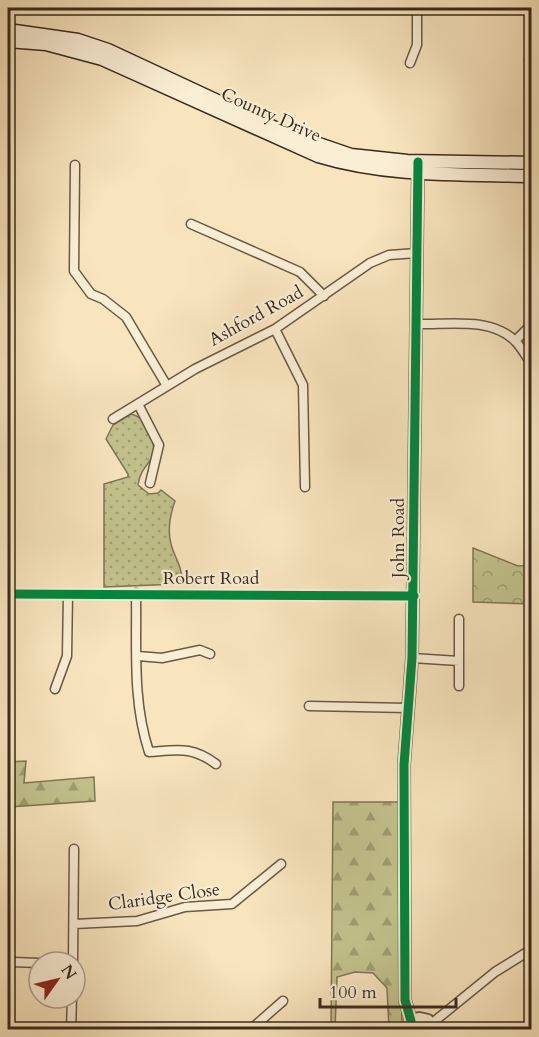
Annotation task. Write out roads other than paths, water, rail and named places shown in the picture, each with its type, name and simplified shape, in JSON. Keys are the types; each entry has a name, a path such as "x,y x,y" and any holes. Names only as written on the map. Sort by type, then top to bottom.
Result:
{"main road":[{"name":"County Drive","path":"8,30 78,40 108,50 321,147 418,167 531,176"},
{"name":"County Drive","path":"8,41 46,44 102,59 318,156 379,171 418,167 531,163"}],"street":[{"path":"410,63 417,45 417,8"},
{"path":"75,165 74,271 91,294 104,299 126,317 167,386"},
{"name":"John Road","path":"409,1025 405,1000 404,765 414,596 418,167"},
{"path":"191,224 300,272 324,296"},
{"name":"Ashford Road","path":"113,419 221,355 275,329 357,271 379,259 396,254 417,254"},
{"path":"416,324 482,324 498,329 515,341 531,365"},
{"path":"515,341 531,324"},
{"path":"275,329 303,385 305,487"},
{"path":"138,404 159,445 150,483"},
{"path":"136,593 138,656 135,680 143,734 149,752 185,750 200,753 216,764"},
{"name":"Robert Road","path":"8,594 414,596"},
{"path":"55,689 67,656 68,594"},
{"path":"459,619 459,686"},
{"path":"138,656 162,658 200,650 210,654"},
{"path":"412,658 459,661"},
{"path":"309,706 408,708"},
{"path":"73,950 74,849"},
{"name":"Claridge Close","path":"74,924 137,921 185,908 232,904 281,864"},
{"path":"409,1025 424,1018 432,1027 495,972 531,949"},
{"path":"8,964 27,963"},
{"path":"250,1029 283,1002"},
{"path":"71,1029 72,1010"}]}
